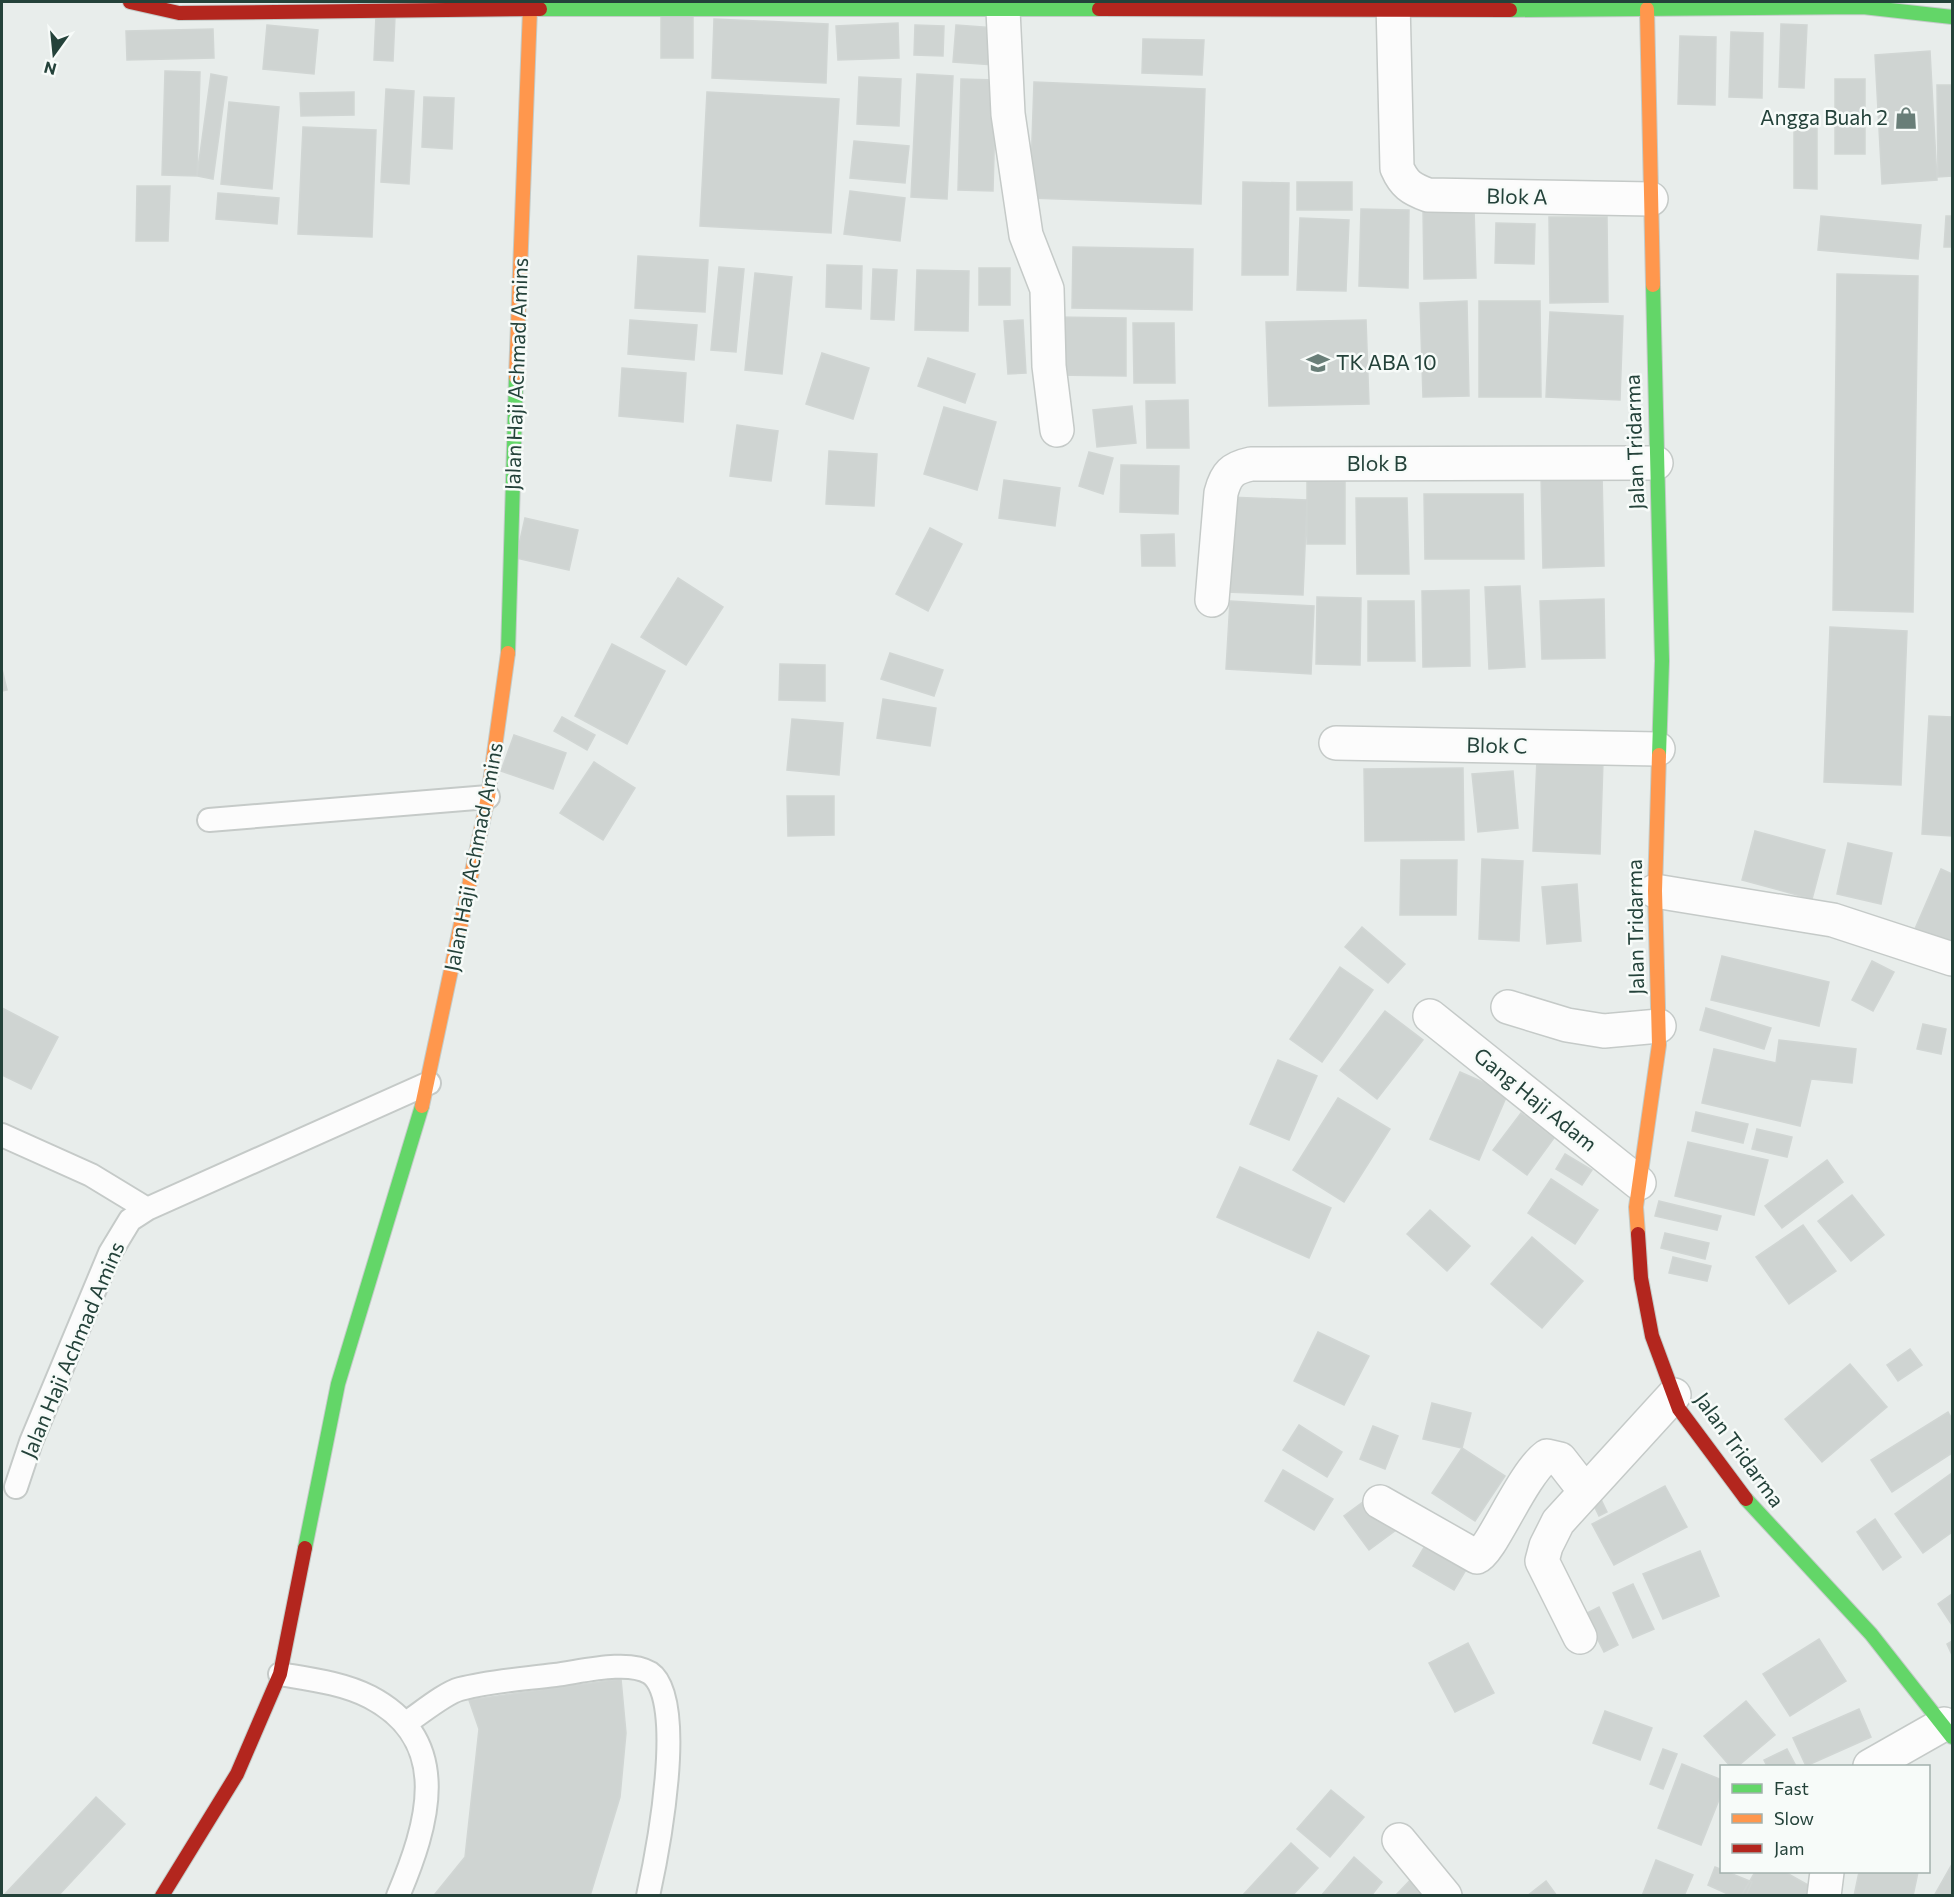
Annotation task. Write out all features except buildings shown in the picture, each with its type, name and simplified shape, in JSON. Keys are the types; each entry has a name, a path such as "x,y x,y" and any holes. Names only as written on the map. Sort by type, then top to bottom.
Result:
{"main road":[{"path":"130,2 180,13 530,9 1863,7 1953,17"},
{"name":"Jalan Haji Achmad Amins","path":"429,1083 488,797 507,661 508,552 530,9"},
{"name":"Jalan Tridarma","path":"1647,9 1662,661 1655,891 1659,1045 1636,1207 1641,1278 1652,1336 1679,1409 1755,1511 1871,1634 1948,1731"},
{"path":"162,1896 237,1774 280,1674 338,1384 429,1083"}],"street":[{"name":"Blok A","path":"1393,6 1397,168 1403,181 1413,190 1428,195 1651,199"},
{"path":"1003,10 1008,114 1026,235 1047,289 1049,366 1057,430"},
{"name":"Blok B","path":"1212,600 1221,494 1226,477 1236,467 1251,464 1656,463"},
{"name":"Blok C","path":"1336,743 1658,749"},
{"path":"1655,891 1833,920 1953,959"},
{"path":"1508,1007 1567,1025 1604,1031 1659,1026"},
{"name":"Gang Haji Adam","path":"1430,1016 1639,1184"},
{"path":"1580,1637 1542,1561 1546,1546 1558,1522 1674,1395"},
{"path":"1380,1502 1477,1557 1486,1551 1507,1509 1538,1462 1547,1456 1560,1459 1585,1491"},
{"path":"1874,1765 1948,1731"},
{"path":"1399,1840 1444,1896"},
{"path":"1824,1896 1827,1873"}],"lane":[{"path":"209,819 488,797"},
{"name":"Jalan Haji Achmad Amins","path":"16,1487 32,1442 110,1253 130,1220 147,1209 429,1083"},
{"path":"2,1135 91,1175 147,1209"},
{"path":"406,1723 458,1689 617,1666 650,1673 660,1686 666,1711 669,1762 660,1840 648,1896"},
{"path":"280,1674 324,1682 369,1697 406,1723 424,1757 426,1797 419,1846 398,1896"}],"traffic: fast":[{"path":"1510,10 1863,7 1952,17"},
{"path":"540,9 1099,9"},
{"path":"1653,285 1662,661 1659,755"},
{"path":"508,653 516,377"},
{"path":"305,1548 338,1384 422,1106"},
{"path":"1746,1499 1871,1634 1952,1737"}],"traffic: slow":[{"path":"516,377 530,9"},
{"path":"1647,9 1653,285"},
{"path":"422,1106 488,797 508,653"},
{"path":"1638,1234 1636,1207 1659,1045 1655,891 1659,755"}],"traffic: jam":[{"path":"130,2 179,13 540,9"},
{"path":"1099,9 1510,10"},
{"path":"1638,1234 1641,1278 1652,1336 1679,1409 1746,1499"},
{"path":"162,1896 237,1774 280,1674 305,1548"}],"place":[{"name":"Angga Buah 2","path":"1906,118"},
{"name":"TK ABA 10","path":"1318,363"}]}
